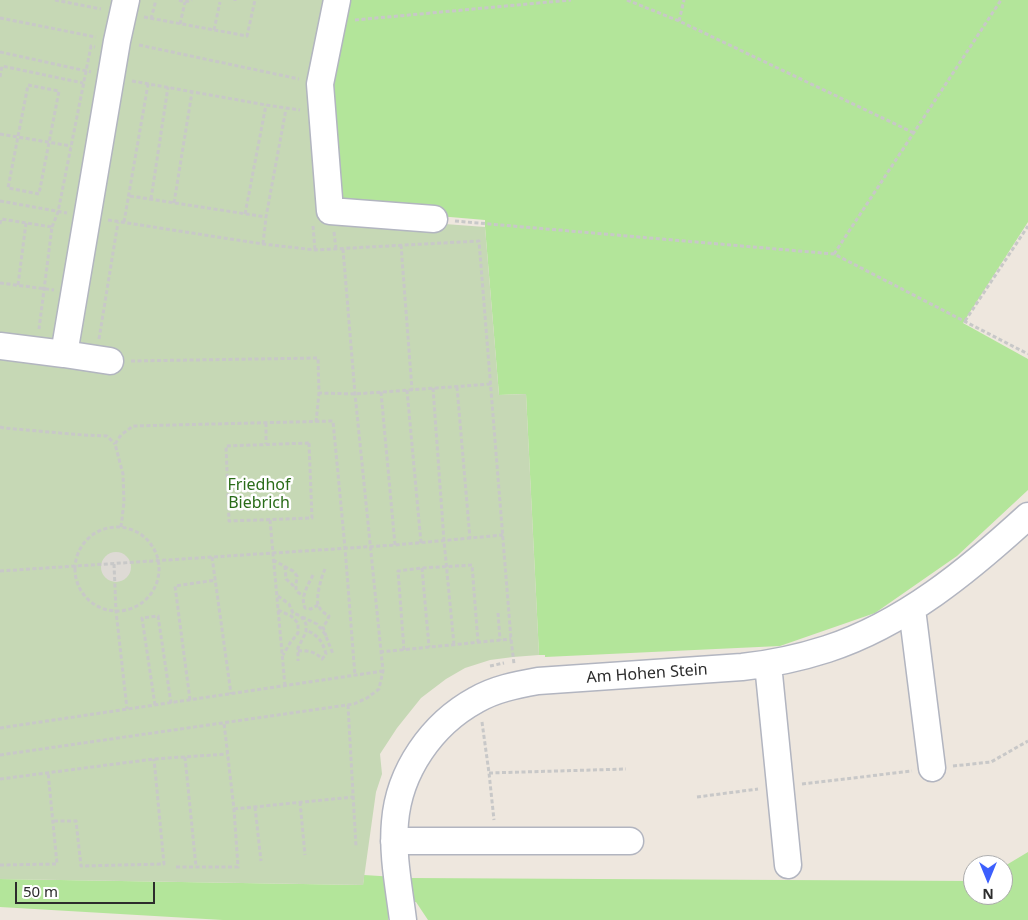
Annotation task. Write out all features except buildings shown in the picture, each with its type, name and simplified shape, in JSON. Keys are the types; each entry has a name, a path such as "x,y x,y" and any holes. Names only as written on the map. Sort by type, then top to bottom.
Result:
{"street":[{"path":"64,354 87,216 98,74 116,46 125,7"},
{"path":"334,11 320,84 330,211 434,219"},
{"path":"0,346 103,360"},
{"name":"Am Hohen Stein","path":"403,920 394,840 399,798 415,758 427,741 458,711 476,699 517,684 538,681 732,668 799,658 828,649 857,638 912,609 958,576 1028,516"},
{"path":"912,609 932,768"},
{"path":"768,664 788,865"},
{"path":"394,840 630,841"}],"path":[{"path":"55,0 125,7 151,19 247,36 255,0"},
{"path":"151,19 156,0"},
{"path":"179,0 185,2 192,0"},
{"path":"334,11 571,0"},
{"path":"627,0 679,21 914,133"},
{"path":"679,21 684,0"},
{"path":"834,254 1001,0"},
{"path":"180,24 185,2"},
{"path":"214,30 220,2"},
{"path":"0,18 116,46 304,80"},
{"path":"98,74 91,46 116,46"},
{"path":"0,52 148,84 306,111"},
{"path":"0,77 2,66 84,83 98,74"},
{"path":"36,350 52,227 58,212 84,83"},
{"path":"124,222 148,84"},
{"path":"28,85 59,91 49,142 39,194 8,188 28,85"},
{"path":"151,199 168,87"},
{"path":"174,203 192,92"},
{"path":"245,214 266,105"},
{"path":"263,244 266,217 286,109"},
{"path":"0,134 71,146"},
{"path":"130,196 266,217"},
{"path":"0,201 118,222 315,250 479,240 511,639 517,684"},
{"path":"0,224 1,219 52,227"},
{"path":"434,219 834,254 1028,354"},
{"path":"313,220 315,250"},
{"path":"118,222 103,360 154,362 318,358 319,393 316,422"},
{"path":"18,285 26,223"},
{"path":"966,321 1028,226"},
{"path":"401,245 412,390"},
{"path":"0,755 354,704 368,698 379,690 382,671 343,249"},
{"path":"0,283 44,288"},
{"path":"319,393 355,394 491,384"},
{"path":"457,387 470,539"},
{"path":"433,388 454,645"},
{"path":"407,390 421,543"},
{"path":"381,392 395,545"},
{"path":"115,444 121,435 133,426 333,421 355,676"},
{"path":"266,423 266,444"},
{"path":"0,427 107,436 115,444 123,474 124,502 121,527"},
{"path":"309,443 312,518 270,520 229,521 226,446 309,443"},
{"path":"270,520 285,686"},
{"path":"121,527 134,530 145,537 154,548 158,560 159,573 156,585 150,596 129,610 116,611 103,609 90,602 81,592 76,580 74,566 78,553 85,542 95,533 107,528 121,527"},
{"path":"0,571 395,545 503,535"},
{"path":"212,557 231,694"},
{"path":"273,560 285,566 297,576 296,589"},
{"path":"114,564 116,611 127,709"},
{"path":"404,650 398,570 472,565 478,642"},
{"path":"285,566 286,579 296,589 298,594 304,596"},
{"path":"422,568 429,647"},
{"path":"325,569 320,584 318,604 322,612 329,616 328,621 323,627 333,654"},
{"path":"313,575 307,587 303,603 305,608 311,609 318,604"},
{"path":"190,700 175,586 216,580"},
{"path":"277,596 289,604 293,613 317,624 326,636"},
{"path":"278,610 291,616 298,623 298,633 282,655"},
{"path":"498,613 500,640"},
{"path":"155,705 142,618 158,616 170,703"},
{"path":"298,661 298,648 306,632 306,624 301,616"},
{"path":"298,651 304,650 314,653 322,659 326,654 324,645 313,633 306,630"},
{"path":"380,652 511,639"},
{"path":"0,728 382,671"},
{"path":"476,699 482,722 489,773 495,840"},
{"path":"348,705 356,847"},
{"path":"176,867 238,867 234,809 224,723"},
{"path":"697,796 991,762 1028,741"},
{"path":"0,778 154,759 227,754"},
{"path":"185,757 196,867"},
{"path":"54,821 76,820 81,866 164,864 154,759"},
{"path":"489,773 626,769"},
{"path":"0,865 57,864 48,772"},
{"path":"234,809 353,797"},
{"path":"300,802 305,855"},
{"path":"255,807 261,862"}],"green space":[{"name":"Friedhof Biebrich","path":"0,0 332,0 324,215 485,227 499,395 526,394 539,655 490,660 465,668 446,679 421,698 397,728 380,754 382,774 376,792 363,885 0,879"},
{"path":"341,0 1028,0 1028,222 963,323 1028,359 1028,490 957,556 875,613 780,646 545,657 545,655 539,655 526,394 499,395 485,220 333,207 325,84"},
{"path":"1028,852 1028,920 428,920 416,902 388,900 388,920 223,920 0,907 0,879 363,885 364,875 411,878 963,881 963,905 1013,905 1013,861"}],"shaded area":[{"path":"116,552 122,553 130,561 130,573 122,581 116,582 110,581 102,573 101,567 102,561 110,553"}]}
